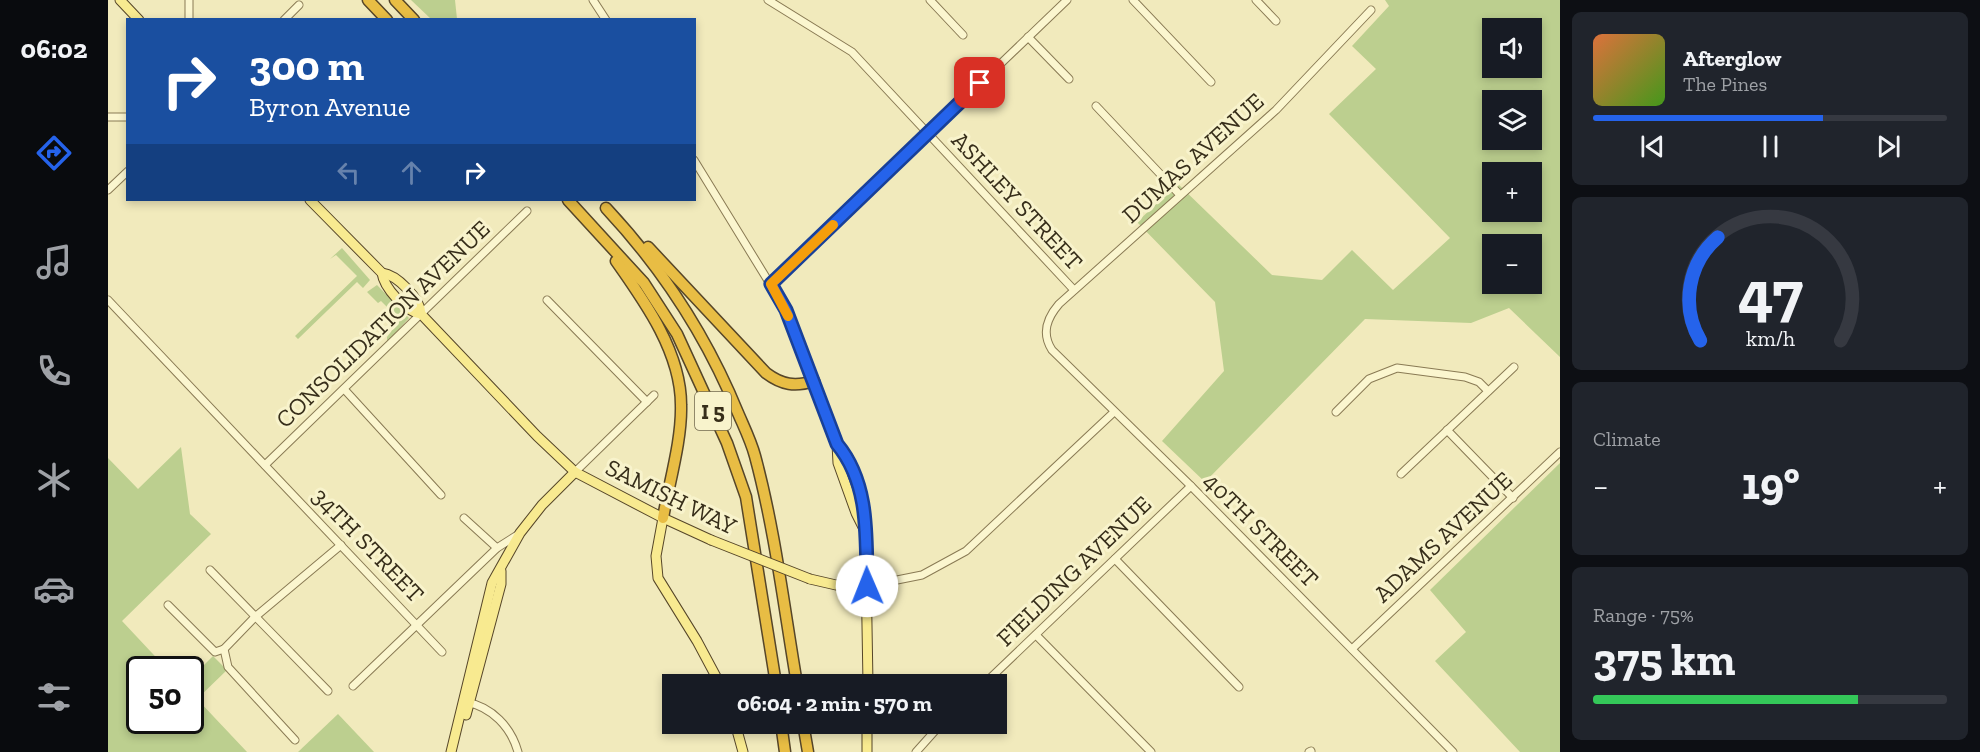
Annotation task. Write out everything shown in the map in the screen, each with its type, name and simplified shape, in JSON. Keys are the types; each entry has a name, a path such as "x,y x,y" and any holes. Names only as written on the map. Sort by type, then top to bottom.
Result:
{"highway":[{"path":"368,0 385,18"},
{"path":"395,0 412,18"},
{"path":"569,201 640,296 678,373 681,419 663,518"},
{"name":"I 5","path":"569,201 644,283 677,334 727,443 746,497 774,674"},
{"path":"602,204 689,288 766,373 788,385 814,381"},
{"name":"I 5","path":"602,204 633,236 668,281 725,381 754,453 771,525 795,674"},
{"path":"783,734 785,752"},
{"path":"805,734 808,752"}],"main road":[{"path":"120,0 137,18"},
{"name":"SAMISH WAY","path":"311,201 382,273 391,274 403,286 420,305 421,314 575,472 711,540 810,579 836,585 867,586"},
{"path":"814,381 837,444 849,459 865,509 868,674"},
{"path":"451,752 501,584 501,571 520,533 542,505 575,472"},
{"path":"663,518 656,556 658,578 715,674"},
{"path":"456,752 466,702"},
{"path":"738,734 743,752"},
{"path":"867,734 867,752"}],"street":[{"path":"189,0 189,18"},
{"path":"593,0 605,18"},
{"name":"ASHLEY STREET","path":"768,0 852,52 1074,290"},
{"path":"930,0 963,35"},
{"path":"771,284 1067,0"},
{"path":"1133,0 1211,82"},
{"path":"1256,0 1276,21"},
{"path":"286,18 299,5"},
{"name":"DUMAS AVENUE","path":"1045,334 1053,312 1074,290 1294,93 1371,10"},
{"path":"1028,37 1069,79"},
{"path":"1096,106 1180,195"},
{"path":"108,117 126,117"},
{"path":"696,163 786,310 814,381"},
{"path":"108,190 126,173"},
{"name":"CONSOLIDATION AVENUE","path":"265,465 527,211"},
{"name":"34TH STREET","path":"108,300 442,652"},
{"path":"547,300 647,402"},
{"name":"40TH STREET","path":"1045,334 1052,350 1191,486 1453,752"},
{"path":"1401,474 1514,367"},
{"path":"1336,412 1369,379 1397,368 1465,377 1479,382 1488,391"},
{"path":"344,389 441,495"},
{"path":"575,472 654,395"},
{"path":"867,586 922,575 966,552 1114,412"},
{"path":"1447,430 1513,498"},
{"name":"ADAMS AVENUE","path":"1352,649 1560,452"},
{"name":"FIELDING AVENUE","path":"995,674 1191,486"},
{"path":"464,518 497,548"},
{"path":"353,686 497,548 520,533"},
{"path":"168,605 214,652 224,649 255,617 341,545"},
{"path":"1115,559 1239,687"},
{"path":"210,570 328,691"},
{"path":"1036,635 1151,752"},
{"path":"224,649 228,667 296,740"},
{"path":"466,702 481,706 500,720 513,738 518,752"},
{"path":"916,752 932,734"}],"green space":[{"path":"411,0 455,0 457,18 430,18"},
{"path":"1385,0 1560,0 1560,357 1509,308 1471,323 1365,319 1205,482 1162,441 1224,371 1215,302 1137,222 1178,184 1272,275 1322,280 1352,250 1393,290 1450,238 1329,114 1376,69 1352,46 1389,6"},
{"path":"342,248 370,280 363,288 357,282 298,339 295,336 357,276 336,255 330,259"},
{"path":"377,285 409,318 387,342 387,337 400,320 381,301 378,303 367,292"},
{"path":"181,447 190,514 211,534 122,621 155,656 126,656 126,734 204,734 204,706 247,752 108,752 108,458 138,489"},
{"path":"1560,463 1560,752 1520,752 1435,661 1466,632 1430,590"},
{"path":"213,656 227,670 204,692 204,665"},
{"path":"338,714 374,752 298,752"}],"slow traffic":[{"path":"788,316 771,284 833,225"}],"route":[{"path":"867,586 865,509 859,486 849,459 837,444 786,310 771,284 980,83"}]}
